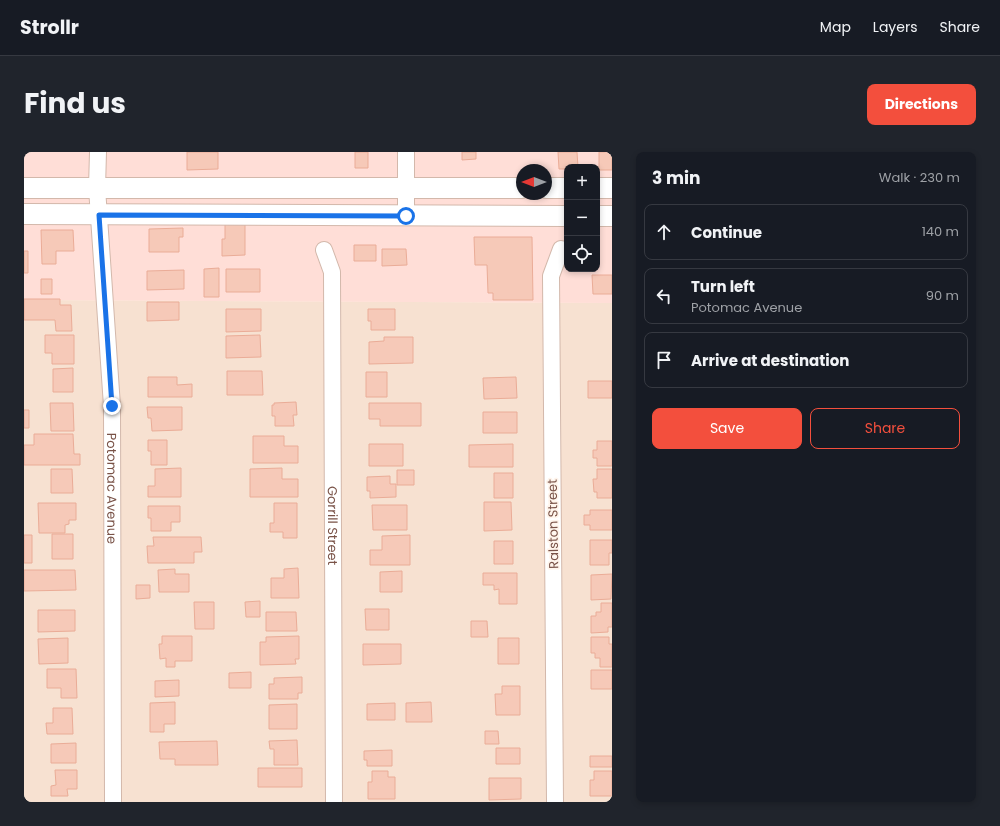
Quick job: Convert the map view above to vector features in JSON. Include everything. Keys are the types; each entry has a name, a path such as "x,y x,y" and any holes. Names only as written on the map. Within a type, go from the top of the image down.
{"street":[{"name":"Potomac Avenue","path":"98,152 97,188 112,406 114,802"},
{"path":"406,152 406,216"},
{"path":"24,188 516,188"},
{"path":"552,188 564,188"},
{"path":"600,188 612,188"},
{"path":"24,214 564,216"},
{"path":"600,216 612,216"},
{"name":"Ralston Street","path":"555,802 551,276 561,249"},
{"name":"Gorrill Street","path":"324,250 332,272 334,802"}],"shaded area":[{"path":"24,152 612,152 612,303 24,300"},
{"path":"24,300 612,303 612,802 24,802"}],"building":[{"path":"187,152 218,152 218,169 187,170"},
{"path":"355,152 368,152 368,168 355,168"},
{"path":"462,152 476,152 476,159 462,160"},
{"path":"558,152 577,152 578,164 564,164 564,169 559,169"},
{"path":"599,152 612,152 612,170 600,170"},
{"path":"225,220 245,220 245,255 222,256 222,239 225,239"},
{"path":"183,228 183,237 179,237 179,252 149,252 149,229"},
{"path":"41,230 73,230 74,251 56,251 56,264 42,264"},
{"path":"474,237 532,237 533,300 493,300 493,293 488,293 487,265 475,265"},
{"path":"354,245 376,245 376,261 354,261"},
{"path":"382,249 406,249 407,265 382,266"},
{"path":"24,251 28,251 28,273 24,273"},
{"path":"219,268 219,297 204,297 204,269"},
{"path":"226,269 260,269 260,292 226,292"},
{"path":"184,270 184,289 147,290 147,271"},
{"path":"592,275 612,275 612,294 593,294"},
{"path":"41,279 52,279 52,294 41,294"},
{"path":"24,299 60,299 60,305 71,305 72,331 56,331 55,320 24,320"},
{"path":"147,302 179,302 179,320 147,321"},
{"path":"226,309 261,309 261,331 226,332"},
{"path":"368,309 395,309 395,330 371,330 371,321 368,321"},
{"path":"45,335 74,335 74,364 52,364 52,353 45,353"},
{"path":"260,335 261,357 226,358 226,336"},
{"path":"384,337 413,337 413,363 369,364 369,342 384,341"},
{"path":"73,368 73,392 53,392 53,369"},
{"path":"227,371 262,371 263,395 227,395"},
{"path":"366,372 387,372 387,397 366,397"},
{"path":"148,377 177,377 177,385 192,384 192,397 148,397"},
{"path":"516,377 517,398 484,399 483,378"},
{"path":"588,381 612,381 612,398 588,398"},
{"path":"296,402 297,415 293,415 294,426 275,426 275,416 272,416 272,405 274,405 274,403"},
{"path":"50,403 73,403 74,431 51,431"},
{"path":"369,403 421,403 421,426 380,426 380,419 369,419"},
{"path":"147,407 182,407 182,430 152,431 151,418 148,418"},
{"path":"24,410 29,410 29,428 24,428"},
{"path":"483,412 517,412 517,433 483,433"},
{"path":"34,434 73,434 74,454 80,454 80,465 24,465 24,445 34,445"},
{"path":"253,436 284,436 284,446 298,446 298,463 253,463"},
{"path":"148,440 167,440 167,465 151,465 151,451 148,451"},
{"path":"597,441 612,441 612,466 597,466 597,458 593,458 593,450 597,450"},
{"path":"369,444 403,444 403,466 369,466"},
{"path":"513,444 513,467 469,467 469,445"},
{"path":"181,468 181,497 148,497 148,486 155,486 155,469"},
{"path":"282,468 282,479 298,479 298,497 250,497 250,469"},
{"path":"51,469 72,469 73,493 51,493"},
{"path":"597,469 612,469 612,498 597,498 597,492 594,492 593,479 597,479"},
{"path":"397,470 414,470 414,485 397,485"},
{"path":"494,473 513,473 513,498 494,498"},
{"path":"390,476 390,484 396,484 396,497 370,498 370,491 367,491 367,477"},
{"path":"484,502 511,502 512,530 484,531"},
{"path":"38,503 76,503 76,520 69,520 69,524 65,525 65,533 39,533"},
{"path":"274,503 297,503 297,538 283,538 283,532 270,532 270,523 274,523"},
{"path":"372,505 407,505 407,530 373,530"},
{"path":"148,506 180,506 180,522 171,522 171,531 151,531 151,518 148,518"},
{"path":"590,510 612,510 612,530 590,530 590,525 584,525 584,515 590,515"},
{"path":"52,534 73,534 73,559 52,559"},
{"path":"24,535 32,535 32,563 24,563"},
{"path":"410,535 410,565 370,565 370,550 382,550 382,536"},
{"path":"153,537 201,537 202,552 194,552 194,563 148,563 147,546 154,546"},
{"path":"590,540 612,540 612,553 609,553 609,565 590,565"},
{"path":"494,541 513,541 513,564 494,564"},
{"path":"298,568 299,598 271,598 271,578 284,578 284,569"},
{"path":"175,569 175,574 189,574 189,592 159,592 158,570"},
{"path":"24,570 75,570 76,590 24,591"},
{"path":"402,571 402,592 380,592 380,572"},
{"path":"483,573 517,573 517,604 499,604 499,589 494,590 494,585 483,585"},
{"path":"612,574 611,599 591,600 591,575"},
{"path":"136,585 150,585 150,598 136,599"},
{"path":"260,601 260,617 246,617 245,602"},
{"path":"194,602 214,602 214,629 195,629"},
{"path":"601,603 612,603 612,627 608,627 608,632 591,633 591,616 596,616 596,612 601,612"},
{"path":"365,609 389,609 389,630 366,630"},
{"path":"38,610 75,610 75,631 38,632"},
{"path":"266,612 296,612 297,631 266,631"},
{"path":"471,621 487,621 488,637 471,637"},
{"path":"162,636 192,636 192,661 175,661 175,667 166,667 166,658 160,659 159,644 162,644"},
{"path":"299,636 299,659 295,659 296,664 260,665 260,642 266,642 266,637"},
{"path":"591,637 609,637 609,644 612,644 612,667 600,667 600,658 595,658 595,653 591,653"},
{"path":"68,638 68,663 39,664 38,639"},
{"path":"498,638 519,638 519,664 498,664"},
{"path":"363,644 401,644 401,664 363,665"},
{"path":"47,669 76,669 77,698 61,698 61,688 47,688"},
{"path":"591,670 612,670 612,689 591,689"},
{"path":"251,672 251,688 229,688 229,673"},
{"path":"302,677 302,693 298,693 298,699 269,699 269,684 274,684 274,678"},
{"path":"179,680 179,696 155,697 155,681"},
{"path":"502,686 520,686 520,715 496,715 495,694 502,694"},
{"path":"175,702 175,724 164,724 164,732 150,732 150,703"},
{"path":"431,702 432,722 406,722 406,703"},
{"path":"395,703 395,720 367,720 367,704"},
{"path":"297,704 297,729 269,729 269,705"},
{"path":"53,708 72,708 73,734 47,734 46,723 53,723"},
{"path":"485,731 498,731 499,744 485,744"},
{"path":"297,740 298,765 274,765 274,749 270,749 269,741"},
{"path":"217,741 218,765 175,765 175,759 160,759 159,742"},
{"path":"76,743 76,763 51,763 51,744"},
{"path":"496,748 520,748 520,764 496,764"},
{"path":"392,750 392,766 367,766 367,760 364,760 364,751"},
{"path":"590,756 612,756 612,767 590,767"},
{"path":"258,768 302,768 302,787 258,787"},
{"path":"55,770 77,770 77,789 67,789 68,796 51,796 51,786 56,785"},
{"path":"372,771 388,771 388,777 395,777 395,799 368,799 368,782 372,782"},
{"path":"594,771 612,771 612,796 590,796 590,780 594,780"},
{"path":"489,778 521,778 521,799 489,800"}],"route":[{"path":"112,406 99,215 406,216"}]}
